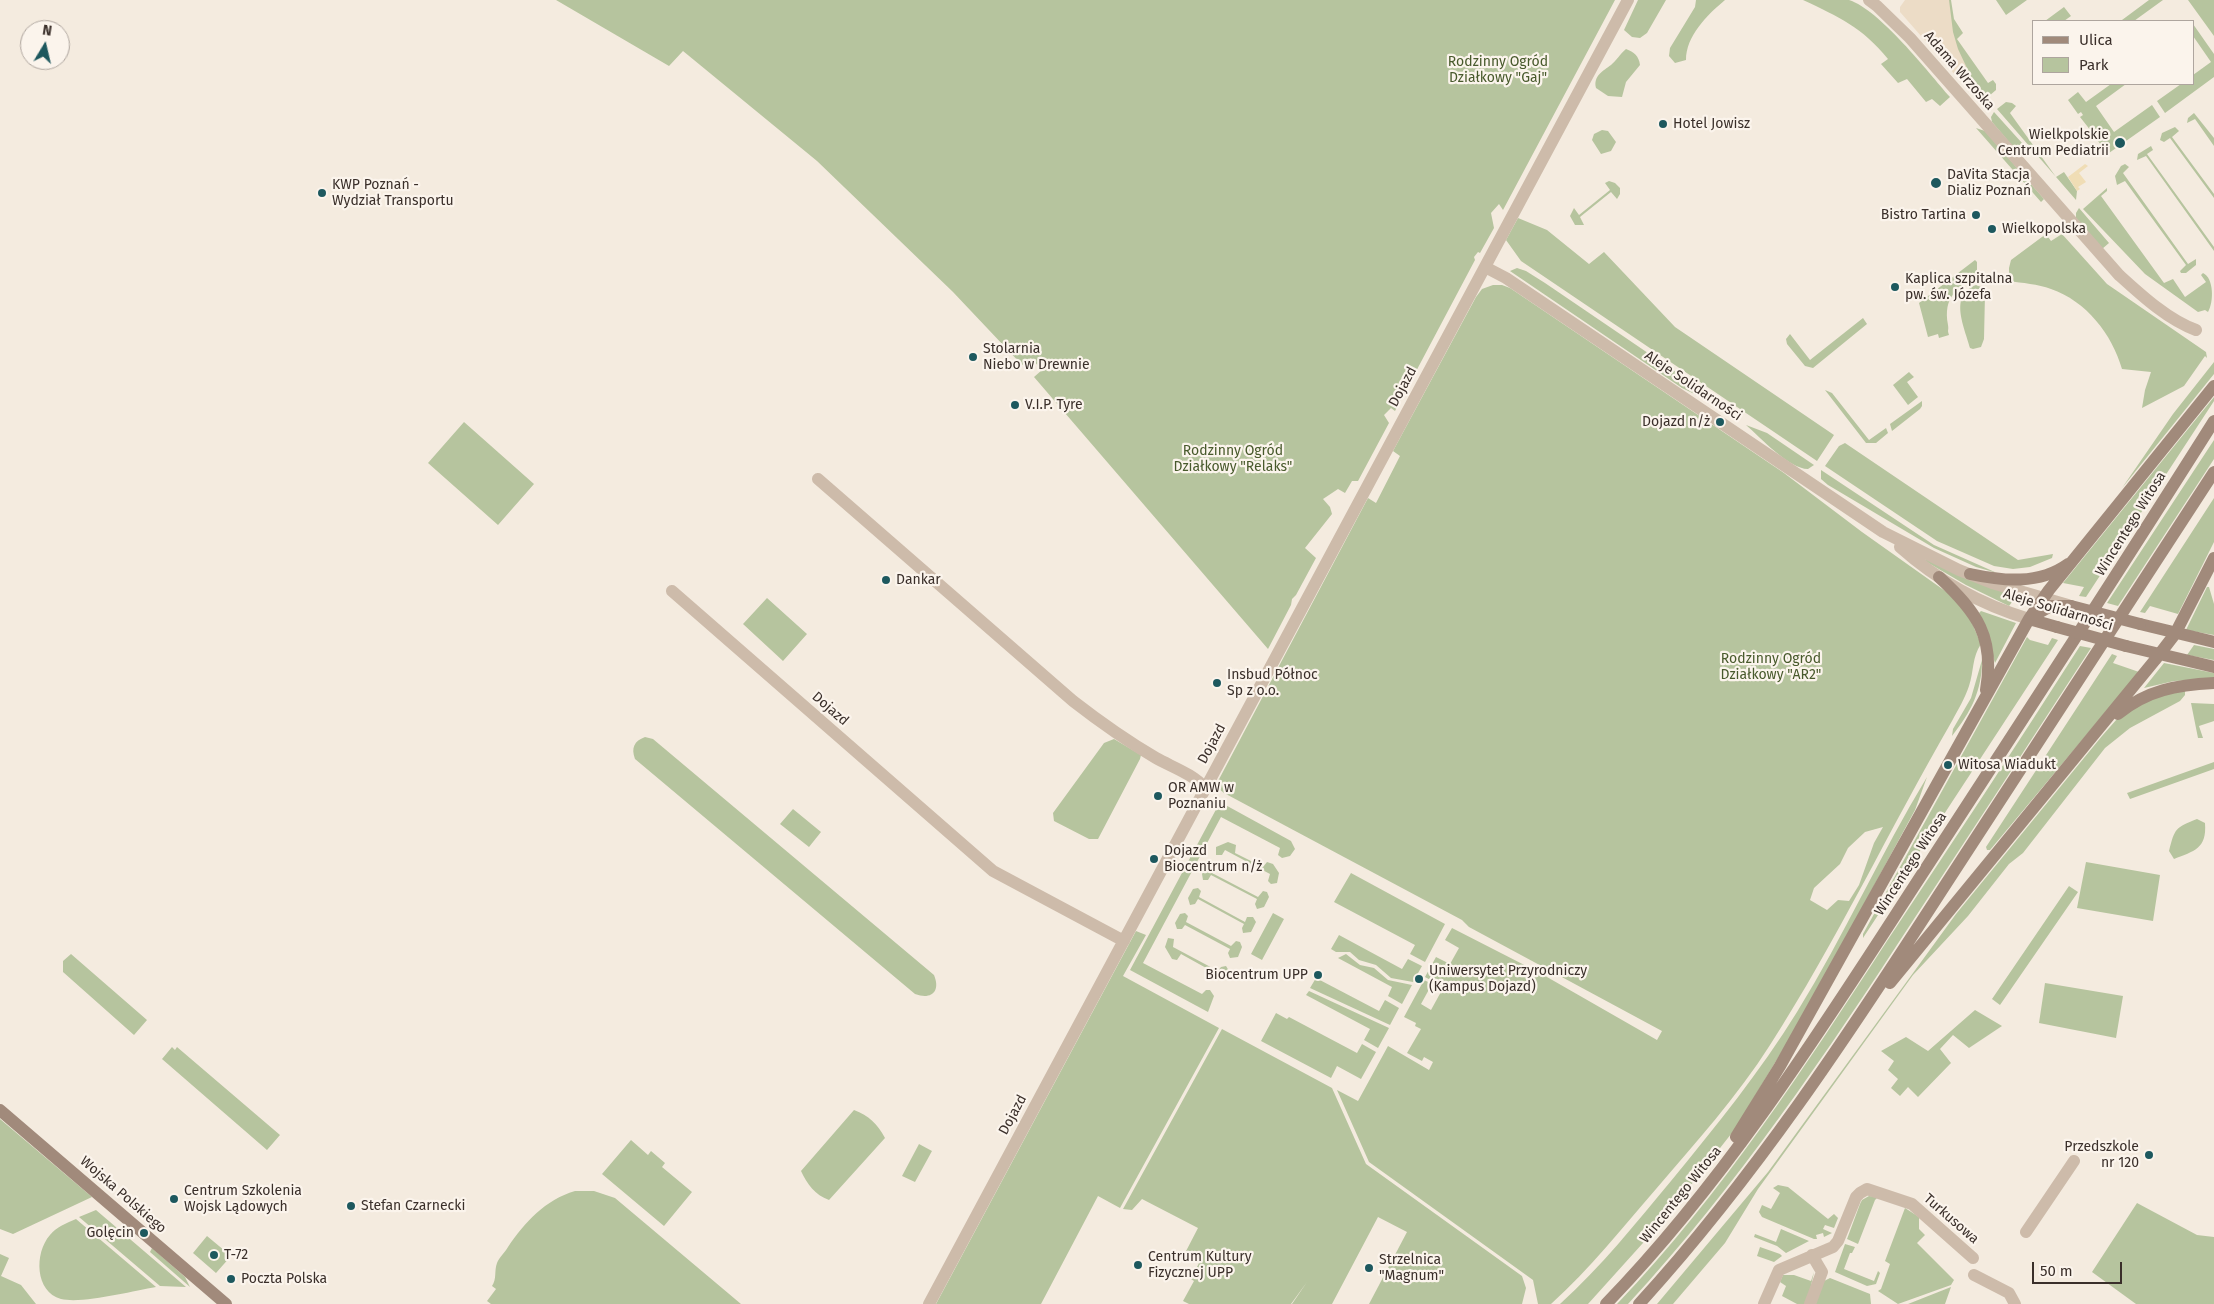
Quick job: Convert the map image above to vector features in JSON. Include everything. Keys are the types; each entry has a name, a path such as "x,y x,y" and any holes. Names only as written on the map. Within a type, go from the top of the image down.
{"main road":[{"path":"1698,1199 1780,1066 2029,620 2044,597 2214,386"},
{"name":"Wincentego Witosa","path":"1606,1304 1649,1258 1698,1199 1777,1094 2100,601 2214,421"},
{"path":"1639,1304 1738,1188 1852,1029 2214,472"},
{"path":"1970,574 1997,579 2027,579 2058,570 2079,554"},
{"path":"1852,1029 2084,748 2175,634 2214,558"},
{"path":"1939,577 1962,598 1982,628 1986,644 1988,672 1985,697"},
{"path":"2029,620 2051,606 2072,606"},
{"name":"Aleje Solidarności","path":"2072,606 2175,634 2214,642"},
{"name":"Aleje Solidarności","path":"2029,620 2214,667"},
{"path":"2084,748 2119,713 2144,696 2164,688 2214,684"},
{"name":"Wojska Polskiego","path":"0,1110 226,1304"}],"street":[{"name":"Dojazd","path":"929,1304 1628,0"},
{"name":"Adama Wrzoska","path":"1869,0 1904,32 2119,275 2147,299 2186,326 2196,330"},
{"name":"Aleje Solidarności","path":"1485,267 1506,278 1883,532 1931,557 1970,574 2072,606"},
{"name":"Dojazd","path":"818,479 1073,701 1109,729 1199,782 1205,788"},
{"name":"Aleje Solidarności","path":"1883,532 1939,577 1974,597 2029,620"},
{"name":"Dojazd","path":"672,591 993,871 1124,941"},
{"path":"2026,1232 2074,1161"},
{"name":"Turkusowa","path":"1764,1304 1779,1270 1833,1247 1838,1241 1856,1197 1867,1189 1912,1204 1973,1258"},
{"path":"1810,1304 1822,1272 1812,1255"},
{"path":"1974,1275 2009,1294 2015,1304"}],"green space":[{"path":"556,0 1615,0 1503,210 1499,204 1491,213 1494,228 1480,253 1478,252 1474,257 1475,260 1395,411 1391,408 1384,415 1389,423 1358,481 1352,481 1345,493 1338,489 1323,499 1330,507 1332,514 1305,548 1316,558 1292,599 1291,605 1268,649 1034,377 1042,370 1031,358 1022,365 953,292 817,161 683,51 669,66"},
{"path":"1638,0 1666,0 1647,33 1640,38 1632,37 1624,30"},
{"path":"1696,0 1725,0 1711,12 1694,34 1687,51 1686,60 1675,63 1669,56 1670,48 1695,7"},
{"path":"1803,0 1849,0 1861,6 1889,28 1950,97 1940,106 1932,99 1926,102 1907,79 1898,83 1881,64 1888,59 1869,39 1839,18"},
{"path":"1945,0 1951,0 1954,19 1963,33 1957,39 1988,83 1993,80 1996,84 1996,90 1982,102 1978,101 1962,75"},
{"path":"1996,0 2027,0 2006,15"},
{"path":"2149,0 2163,0 2135,20 2122,20"},
{"path":"2188,0 2214,0 2214,36"},
{"path":"2064,7 2071,16 2065,20 2046,20"},
{"path":"2194,25 2214,54 2214,77 2165,113 2157,101 2180,85 2194,85 2194,74 2211,62 2194,37"},
{"path":"1626,49 1636,55 1640,65 1626,82 1622,97 1608,96 1596,88 1597,77"},
{"path":"2110,85 2125,85 2096,106 2114,132 2152,105 2160,117 2109,153 2093,134 2096,132 2094,129 2091,131 2080,117 2083,115 2081,112 2078,114 2068,100 2078,92 2086,102"},
{"path":"2006,102 2016,106 2010,113 2056,177 1997,109"},
{"path":"1994,112 2022,143 2015,149 1992,122 1991,117"},
{"path":"2194,113 2214,138 2214,146 2195,119 2187,123 2188,118"},
{"path":"2175,127 2179,131 2172,137 2214,194 2214,198 2170,138 2164,142 2160,140 2162,133"},
{"path":"1976,128 1985,131 2044,199 2041,202"},
{"path":"1602,130 1608,131 1616,142 1611,151 1601,154 1592,140 1594,134"},
{"path":"2151,146 2153,150 2147,154 2214,247 2214,251 2146,156 2137,160 2138,154"},
{"path":"2125,164 2129,167 2123,173 2188,264 2196,259 2196,265 2186,273 2181,273 2180,271 2186,265 2125,181 2117,185 2115,176 2121,166"},
{"path":"2064,172 2077,191 2076,200 2056,177"},
{"path":"1609,181 1615,183 1620,188 1620,194 1617,199 1611,192 1580,217 1584,225 1575,225 1570,216 1574,208 1579,215 1610,190 1605,183"},
{"path":"2107,188 2107,191 2101,196 2164,283 2173,279 2185,297 2206,282 2201,275 2203,273 2207,276 2212,291 2208,312 2205,310 2198,312 2145,274 2083,209"},
{"path":"2079,208 2109,243 2102,249 2076,218"},
{"path":"1518,218 1547,230 1589,264 1604,252 1675,327 1834,435 1817,461 1521,261 1506,240"},
{"path":"2046,234 2051,241 2062,234 2107,284 2206,352 2207,358 2205,356 2184,386 2142,408 2151,372 2122,369 2112,343 2096,320 2064,294 2046,287 2009,281 2011,260"},
{"path":"1975,260 1977,262 1977,273 1953,294 1950,300 1947,315 1949,335 1939,338 1938,334 1928,337 1919,303"},
{"path":"1517,268 1526,271 1545,283 1695,385 1711,402 1682,388 1510,271"},
{"name":"Rodzinny Ogród Działkowy \"AR2\"","path":"1493,285 1502,285 1510,288 1784,473 1862,532 1948,593 1968,614 1981,644 1975,659 1966,695 1841,925 1795,1006 1770,1045 1744,1083 1701,1136 1592,1263 1551,1304 1538,1304 1533,1280 1369,1162 1337,1090 1358,1101 1388,1046 1429,1070 1433,1062 1424,1057 1422,1061 1407,1053 1421,1029 1415,1026 1416,1023 1404,1017 1424,980 1432,984 1421,1004 1431,1010 1442,990 1437,986 1438,984 1425,977 1436,957 1450,964 1459,948 1445,940 1452,928 1540,973 1657,1040 1662,1031 1469,927 1462,920 1224,793 1219,789 1217,783 1368,498 1376,503 1400,456 1393,451 1482,289","holes":["1883,827 1874,843 1859,885 1849,901 1838,900 1827,910 1810,900 1814,888 1840,864 1848,848 1865,832"]},
{"path":"1976,285 1981,287 1985,294 1984,339 1981,347 1973,349 1970,348 1962,322 1960,304 1967,290"},
{"path":"1863,318 1867,324 1813,368 1805,366 1787,344 1786,339 1790,334 1810,360"},
{"path":"2214,362 2214,374 2122,488 2173,414"},
{"path":"1909,372 1914,377 1907,382 1918,397 1908,405 1893,385"},
{"path":"1825,390 1832,393 1869,440 1886,428 1888,433 1876,443 1866,443"},
{"path":"2214,397 2214,401 2086,597 2079,596 2084,587 2063,583"},
{"path":"1922,401 1920,409 1892,431 1890,424"},
{"path":"464,422 534,484 498,525 428,463"},
{"path":"1746,425 1767,433 1814,465 1808,469 1792,464 1775,452"},
{"path":"2214,440 2214,459 2118,606 2107,603"},
{"path":"1845,443 2018,560 2053,554 2052,558 2030,567 2013,569 1994,566 1937,541 1825,466 1839,446"},
{"path":"1821,470 1934,545 1997,573 1976,567 1934,548 1828,485 1821,479"},
{"path":"2214,498 2214,542 2178,614 2150,606 2145,613 2140,612"},
{"path":"1926,559 2018,594 2009,606 1966,585 1925,561"},
{"path":"2207,587 2209,587 2214,604 2214,635 2186,630"},
{"path":"767,598 807,634 783,661 743,624"},
{"path":"1981,611 2016,623 1995,663 1979,613"},
{"path":"2027,637 2030,640 2048,645 2052,638 2058,640 1863,938 1863,934"},
{"path":"2194,645 2214,649 2214,660 2187,655"},
{"path":"2080,646 2091,648 1814,1069 1743,1166 1668,1259 1628,1304 1617,1304 1692,1219 1761,1128 1825,1035"},
{"path":"2112,654 2117,656 2113,663 2139,672 1990,850 1987,850 1986,847"},
{"path":"1982,660 1978,691 1970,710 1952,736 1953,729 1971,698"},
{"path":"2164,663 2214,673 2214,679 2174,681 2144,688"},
{"path":"2185,689 2185,695 2180,701 2130,728 2105,748 2023,853 2009,864 1968,916 1913,975 1758,1189 1725,1243 1673,1304 1657,1304 1768,1172 1956,914 2102,736 2117,719 2138,703"},
{"path":"2191,703 2214,704 2214,721 2199,726 2203,738 2198,738"},
{"path":"645,737 653,739 934,975 936,986 933,993 926,996 915,994 635,759 634,745"},
{"path":"1114,739 1141,755 1140,759 1098,839 1089,839 1054,821 1053,813 1104,743"},
{"path":"2214,762 2214,769 2130,799 2127,793"},
{"path":"1927,777 1915,810 1805,1013 1735,1129 1661,1223 1588,1304 1560,1304 1604,1260 1645,1213 1721,1119 1768,1056 1814,983"},
{"path":"1220,802 1291,841 1295,849 1290,856 1282,858 1278,855 1280,848 1221,817 1143,963 1202,994 1206,990 1210,990 1214,996 1208,1012 1130,970"},
{"path":"793,809 821,832 809,847 780,824"},
{"path":"2197,819 2205,823 2204,838 2201,844 2193,851 2174,859 2169,851 2175,833 2180,827"},
{"path":"1228,842 1236,845 1235,853 1263,867 1267,862 1273,864 1279,873 1277,883 1271,884 1268,881 1270,874 1225,850 1222,855 1216,855 1216,847"},
{"path":"2086,862 2160,875 2153,921 2077,908"},
{"path":"1209,863 1215,867 1212,873 1258,897 1263,891 1267,892 1269,897 1264,907 1257,909 1255,904 1257,899 1211,875 1208,880 1203,880 1202,874"},
{"path":"1351,873 1445,924 1425,962 1410,954 1415,945 1334,902"},
{"path":"2069,886 2078,892 2000,1005 1992,999"},
{"path":"1198,888 1201,891 1199,897 1245,922 1247,917 1253,917 1256,922 1251,932 1243,933 1242,928 1244,924 1198,899 1195,904 1190,905 1188,898 1193,889"},
{"path":"1185,913 1188,916 1186,922 1231,946 1236,941 1240,942 1242,947 1238,957 1230,958 1228,953 1230,949 1185,925 1182,929 1177,929 1175,923 1180,914"},
{"path":"1273,913 1284,919 1262,960 1251,954"},
{"path":"1136,931 1146,935 1123,976 1219,1028 1120,1208 1098,1196 1041,1304 936,1304"},
{"path":"1339,935 1402,969 1408,959 1422,966 1413,982 1391,978 1376,965 1359,960 1350,952 1336,952 1331,949"},
{"path":"1168,938 1174,939 1173,947 1218,971 1221,967 1226,966 1229,971 1228,975 1214,980 1206,976 1208,969 1181,954 1177,960 1172,959 1165,947"},
{"path":"71,954 147,1020 134,1035 63,972 63,961"},
{"path":"1346,954 1360,965 1374,968 1388,980 1412,985 1402,1004 1388,996 1392,987 1338,958"},
{"path":"1316,978 1379,1011 1385,1000 1399,1008 1390,1025 1310,988"},
{"path":"2045,983 2123,996 2116,1038 2039,1023"},
{"path":"1309,991 1389,1028 1378,1048 1364,1040 1370,1029 1306,995"},
{"path":"1975,1010 2002,1026 1969,1048 1953,1035 1940,1049 1951,1063 1918,1097 1908,1087 1900,1096 1891,1088 1898,1079 1888,1070 1894,1061 1881,1051 1906,1037 1928,1051"},
{"path":"1276,1013 1287,1019 1289,1017 1357,1053 1362,1044 1376,1052 1361,1079 1337,1066 1331,1078 1261,1041"},
{"path":"1222,1029 1332,1088 1366,1164 1522,1276 1526,1288 1522,1304 1369,1304 1407,1232 1378,1217 1332,1304 1292,1304 1307,1282 1291,1304 1189,1304 1183,1301 1194,1281 1191,1279 1199,1263 1184,1255 1198,1228 1142,1199 1132,1210 1123,1209"},
{"path":"172,1047 175,1050 177,1047 280,1135 267,1150 162,1059"},
{"path":"854,1110 872,1121 885,1138 829,1200 812,1188 801,1171"},
{"path":"0,1119 92,1197 13,1234 0,1229"},
{"path":"631,1140 648,1155 651,1151 665,1163 662,1167 692,1192 664,1226 602,1174"},
{"path":"919,1144 932,1151 915,1182 902,1176"},
{"path":"1778,1185 1788,1187 1828,1219 1834,1214 1838,1218 1834,1228 1825,1225 1823,1229 1832,1233 1824,1237 1823,1233 1816,1235 1817,1239 1814,1239 1762,1217 1759,1212 1762,1205 1771,1209 1780,1193 1773,1188"},
{"path":"575,1191 594,1191 615,1198 741,1304 491,1304 487,1301 496,1289 492,1286 497,1263 521,1229 545,1206"},
{"path":"1869,1196 1878,1197 1875,1200 1858,1244 1847,1239 1862,1200"},
{"path":"2137,1203 2197,1235 2214,1237 2214,1304 2136,1304 2092,1272"},
{"path":"1905,1208 1919,1217 1919,1229 1925,1235 1917,1243 1954,1280 1951,1285 1898,1304 1878,1291 1881,1289 1890,1264 1885,1261"},
{"path":"96,1210 186,1287 160,1286 79,1217"},
{"path":"76,1219 156,1287 82,1300 61,1299 52,1295 46,1289 42,1280 40,1271 41,1252 52,1232"},
{"path":"1781,1229 1809,1241 1786,1253 1777,1246 1754,1237 1755,1234 1776,1242"},
{"path":"207,1236 231,1256 216,1273 193,1253"},
{"path":"1845,1244 1855,1247 1852,1253 1850,1253 1844,1269 1874,1281 1878,1271 1880,1273 1876,1284 1867,1286 1835,1272"},
{"path":"1760,1247 1782,1256 1774,1262 1757,1256"},
{"path":"152,1248 185,1277 190,1287 150,1252"},
{"path":"0,1254 9,1258 1,1276 21,1285 36,1304 0,1304"},
{"path":"1814,1272 1807,1304 1797,1304 1782,1296 1786,1286 1780,1282 1783,1275 1794,1275 1811,1281"},
{"path":"1830,1278 1870,1294 1871,1304 1814,1304 1824,1281"},
{"path":"1951,1287 1945,1304 1908,1304"}],"sand":[{"path":"2085,164 2088,166 2079,173 2086,182 2078,187 2080,189 2077,191 2068,177"}],"shaded area":[{"path":"1905,0 1949,0 1953,32 1958,49 1974,83 1987,98 1983,101 1978,101 1900,12 1900,7"}],"place":[{"name":"Hotel Jowisz","path":"1663,124"},
{"name":"Wielkpolskie Centrum Pediatrii","path":"2120,143"},
{"name":"DaVita Stacja Dializ Poznań","path":"1936,183"},
{"name":"KWP Poznań - Wydział Transportu","path":"322,193"},
{"name":"Bistro Tartina","path":"1976,215"},
{"name":"Wielkopolska","path":"1992,229"},
{"name":"Kaplica szpitalna pw. św. Józefa","path":"1895,287"},
{"name":"Stolarnia Niebo w Drewnie","path":"973,357"},
{"name":"V.I.P. Tyre","path":"1015,405"},
{"name":"Dojazd n/ż","path":"1720,422"},
{"name":"Dankar","path":"886,580"},
{"name":"Insbud Północ Sp z o.o.","path":"1217,683"},
{"name":"Witosa Wiadukt","path":"1948,765"},
{"name":"OR AMW w Poznaniu","path":"1158,796"},
{"name":"Dojazd Biocentrum n/ż","path":"1154,859"},
{"name":"Biocentrum UPP","path":"1318,975"},
{"name":"Uniwersytet Przyrodniczy (Kampus Dojazd)","path":"1419,979"},
{"name":"Przedszkole nr 120","path":"2149,1155"},
{"name":"Centrum Szkolenia Wojsk Lądowych","path":"174,1199"},
{"name":"Stefan Czarnecki","path":"351,1206"},
{"name":"Golęcin","path":"144,1233"},
{"name":"T-72","path":"214,1255"},
{"name":"Centrum Kultury Fizycznej UPP","path":"1138,1265"},
{"name":"Strzelnica \"Magnum\"","path":"1369,1268"},
{"name":"Poczta Polska","path":"231,1279"}],"park label":[{"name":"Rodzinny Ogród Działkowy \"Gaj\"","path":"1498,70"},
{"name":"Rodzinny Ogród Działkowy \"Relaks\"","path":"1233,460"}]}
